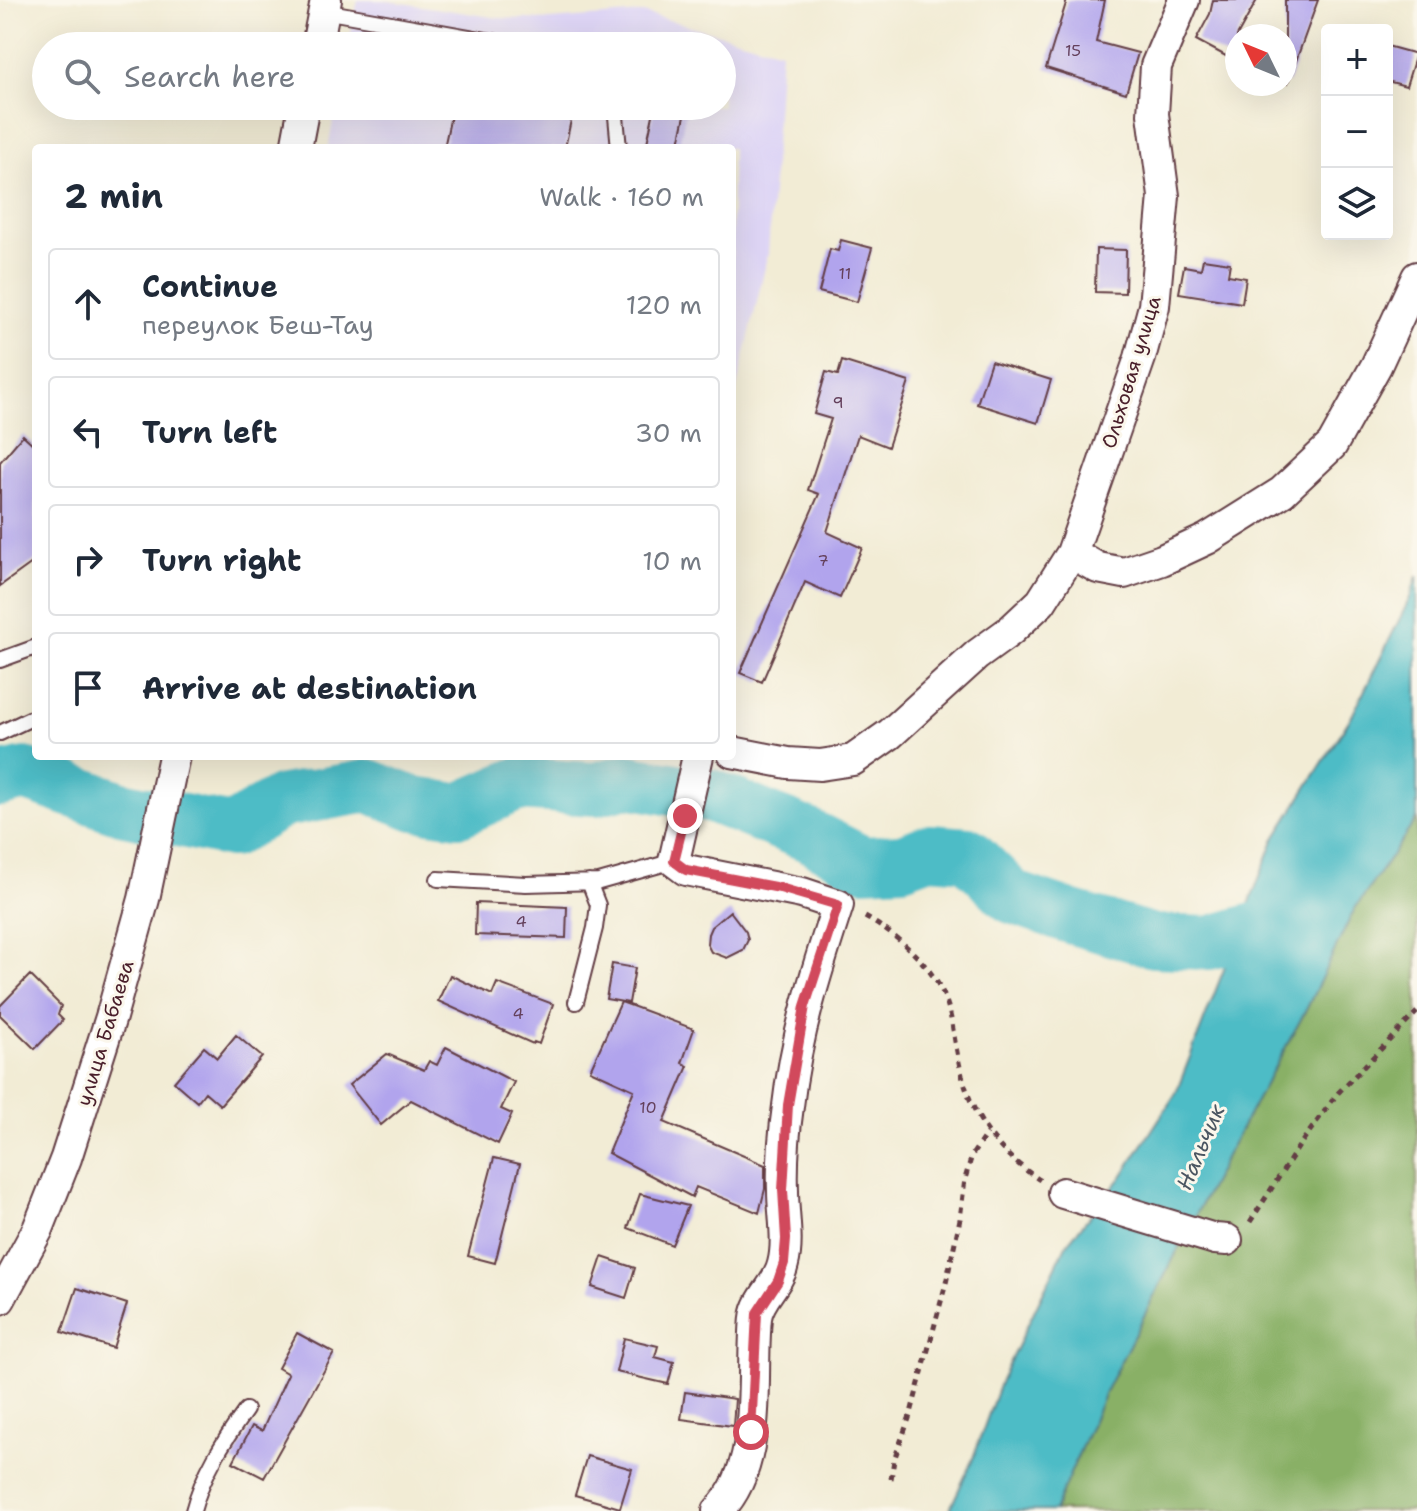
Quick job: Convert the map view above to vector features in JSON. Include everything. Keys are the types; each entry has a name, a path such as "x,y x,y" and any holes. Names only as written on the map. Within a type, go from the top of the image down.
{"street":[{"name":"Ольховая улица","path":"736,753 788,763 820,765 853,760 890,734 1041,602 1072,553 1140,358 1154,306 1164,196 1153,114 1154,82 1156,66 1184,0"},
{"path":"320,32 325,5"},
{"path":"297,144 301,120"},
{"path":"1072,553 1098,568 1124,573 1207,539 1282,492 1332,445 1376,366 1417,277"},
{"name":"улица Бабаева","path":"0,1299 38,1229 66,1158 111,1017 144,899 173,760"},
{"path":"697,761 677,851 686,870 802,893 838,905 805,1006 788,1105 783,1190 784,1263 778,1281 757,1313 747,1460 732,1493 718,1511"},
{"path":"1066,1194 1221,1239"}],"lane":[{"path":"325,5 453,32"},
{"path":"616,120 619,144"},
{"path":"0,660 32,648"},
{"path":"0,733 32,718"},
{"path":"438,879 526,884 599,882 677,851"},
{"path":"576,1002 598,905 589,882"},
{"path":"193,1511 199,1489 220,1447 246,1410"}],"path":[{"path":"838,905 870,919 932,974 952,1019 968,1096 987,1133 1019,1166 1066,1194"},
{"path":"1221,1239 1249,1223 1338,1093 1417,1012"},
{"path":"891,1479 946,1283 965,1179 972,1155 987,1133"}],"shaded area":[{"path":"358,0 383,0 498,18 551,20 643,13 712,32 351,32"},
{"path":"736,39 781,51 768,254 736,392 736,144 329,144 333,120 736,120"}],"green space":[{"path":"1417,818 1417,1511 1054,1511 1106,1390 1226,1156 1307,1008 1354,910"}],"water":[{"name":"Нальчик","path":"1417,576 1417,818 1354,910 1307,1008 1226,1156 1106,1390 1054,1511 949,1511 972,1461 1001,1380 1066,1245 1121,1178 1176,1093 1274,840 1353,714 1410,598"}],"building":[{"path":"1067,0 1105,0 1096,42 1138,53 1126,93 1046,68"},
{"path":"1213,0 1257,0 1244,24 1225,24 1225,56 1196,40 1210,14"},
{"path":"1285,0 1318,0 1297,58 1297,24 1285,24"},
{"path":"1393,48 1416,54 1406,86 1393,83"},
{"path":"450,120 571,120 566,144 445,144"},
{"path":"652,120 684,120 679,144 647,143"},
{"path":"841,240 872,248 857,302 819,292 830,249 838,251"},
{"path":"1096,249 1126,250 1125,293 1095,292"},
{"path":"1203,259 1230,263 1228,275 1246,278 1242,303 1179,293 1184,266 1201,269"},
{"path":"842,361 909,382 888,447 858,435 827,532 862,548 840,598 805,582 762,682 740,673 819,494 808,490 831,419 814,414 826,372 838,375"},
{"path":"991,361 1051,380 1038,423 977,404"},
{"path":"23,435 32,443 32,563 0,586 0,462"},
{"path":"476,903 567,907 566,938 475,935"},
{"path":"730,911 746,932 748,940 743,950 727,958 711,952 707,944 711,927"},
{"path":"612,964 635,968 629,1003 606,999"},
{"path":"30,975 61,1006 58,1015 63,1020 35,1049 0,1015 0,1006"},
{"path":"450,975 492,995 497,983 553,1004 539,1044 438,1001"},
{"path":"621,1002 694,1029 682,1063 688,1066 664,1122 765,1165 765,1189 759,1213 696,1187 692,1197 608,1153 634,1090 590,1070"},
{"path":"236,1035 262,1057 220,1105 205,1092 197,1102 174,1082 204,1047 217,1058"},
{"path":"446,1047 514,1082 501,1109 512,1114 498,1144 411,1100 381,1125 349,1085 387,1054 424,1070 429,1061 437,1065"},
{"path":"494,1158 520,1164 495,1263 468,1256"},
{"path":"640,1194 688,1206 672,1245 628,1228"},
{"path":"602,1257 635,1268 626,1298 592,1287"},
{"path":"77,1288 127,1304 113,1348 62,1332"},
{"path":"297,1333 334,1353 264,1478 233,1462 252,1426 262,1431 288,1374 278,1368"},
{"path":"624,1338 658,1346 655,1357 674,1362 668,1384 616,1372"},
{"path":"685,1392 735,1399 733,1426 681,1419"},
{"path":"587,1456 632,1469 620,1508 575,1495"}],"waterway":[{"path":"0,780 25,774 121,808 231,831 282,801 369,786 415,804 459,810 518,784 595,789 626,781 712,796 808,835 863,863 902,861 929,851 968,854 1012,897 1154,941 1209,943 1309,914"}],"route":[{"path":"685,816 674,861 679,866 686,870 802,893 838,905 805,1006 788,1105 783,1190 784,1263 778,1281 757,1313 751,1432"}]}
